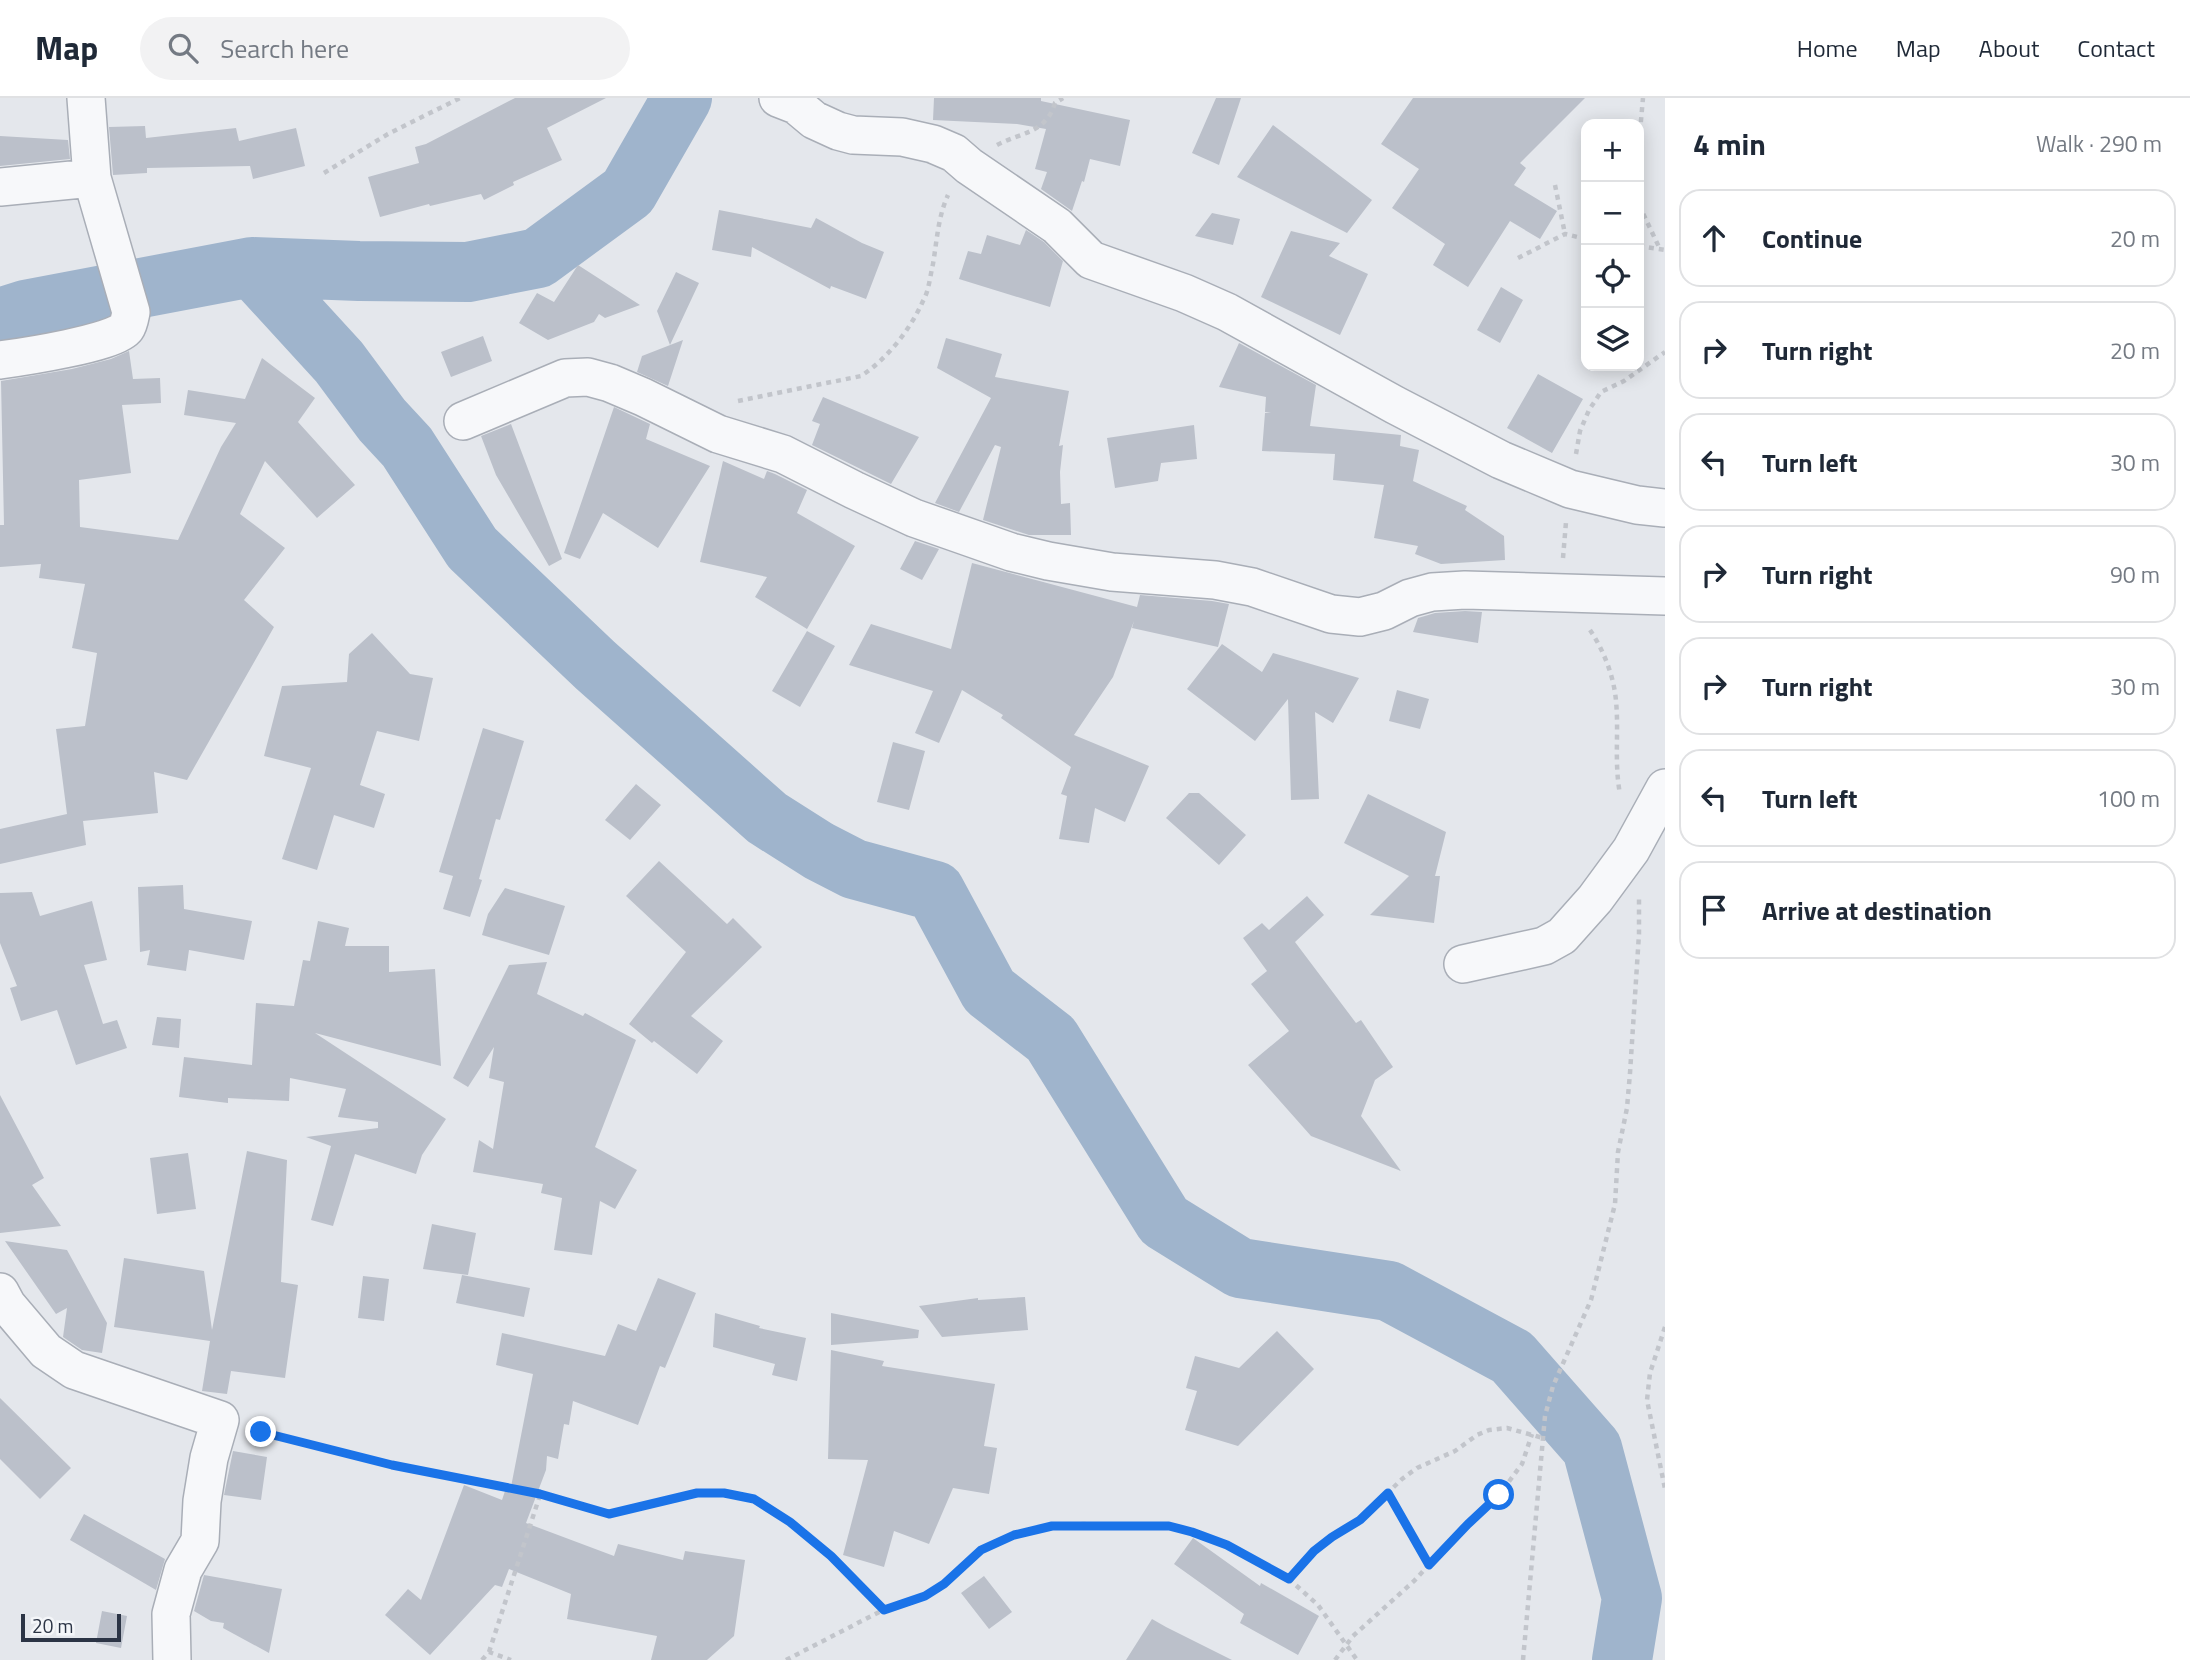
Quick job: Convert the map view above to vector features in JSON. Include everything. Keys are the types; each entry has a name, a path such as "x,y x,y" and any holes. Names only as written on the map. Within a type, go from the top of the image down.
{"street":[{"path":"0,360 53,353 120,333 128,327 131,312 92,178 86,98"},
{"path":"778,98 796,105 814,120 838,131 853,135 902,137 954,152 969,166 1057,226 1091,260 1184,293 1227,312 1501,460 1570,489 1637,505 1665,508"},
{"path":"0,187 92,178"},
{"path":"463,421 565,378 588,377 643,397 718,434 783,454 914,517 1011,552 1112,572 1215,580 1252,587 1331,614 1360,617 1384,611 1410,598 1432,592 1465,590 1665,596"},
{"path":"1463,964 1544,946 1562,936 1595,899 1631,850 1665,788"},
{"path":"0,1292 7,1305 46,1350 74,1370 220,1420 209,1458 200,1541 183,1570 170,1615 172,1660"}],"path":[{"path":"324,173 388,134 460,98"},
{"path":"736,402 861,376 876,366 907,328 925,299 938,226 944,203 955,182 979,154 1008,139 1041,127 1051,117 1055,103 1063,98"},
{"path":"1641,119 1643,98"},
{"path":"1555,185 1565,234"},
{"path":"1644,214 1662,248"},
{"path":"1518,258 1565,234 1581,238"},
{"path":"1644,246 1662,248"},
{"path":"1621,798 1616,758 1616,700 1608,665 1598,642 1566,594 1563,553 1580,431 1589,410 1601,392 1624,382 1665,352"},
{"path":"1523,1660 1548,1398 1591,1300 1615,1204 1618,1152 1627,1108 1639,934 1639,903 1631,850"},
{"path":"1665,1327 1650,1373 1647,1400 1665,1489"},
{"path":"220,1420 392,1465 540,1494 609,1514 697,1493 724,1493 754,1499 790,1522 831,1556 884,1610"},
{"path":"1289,1579 1314,1551 1360,1520 1417,1468 1455,1451 1489,1430 1507,1428 1544,1438"},
{"path":"1335,1660 1353,1636 1499,1495 1522,1464 1532,1434"},
{"path":"1388,1493 1429,1565"},
{"path":"482,1660 489,1652 540,1494"},
{"path":"786,1660 884,1610 925,1596 944,1584 981,1550 1014,1535 1052,1526 1169,1526 1227,1545 1289,1579 1318,1605 1357,1660"},
{"path":"489,1652 511,1660"}],"building":[{"path":"515,98 606,98 547,128 562,160 513,182 514,185 484,200 481,194 380,217 368,177 419,163 415,147 426,144"},
{"path":"934,98 1041,98 1041,101 1130,120 1120,166 1090,159 1072,211 1041,189 1047,172 1035,169 1046,129 1017,124 933,120"},
{"path":"1216,98 1241,98 1219,165 1192,153"},
{"path":"1413,98 1585,98 1520,163 1526,168 1514,185 1557,211 1540,239 1510,221 1468,287 1433,265 1445,244 1392,208 1419,169 1381,144"},
{"path":"1273,125 1372,200 1347,233 1237,177"},
{"path":"145,126 146,138 236,128 239,141 296,128 305,166 253,179 250,166 147,168 147,173 113,175 109,127"},
{"path":"0,136 68,140 70,159 0,166"},
{"path":"719,210 811,228 816,218 884,252 866,299 831,286 830,289 752,247 751,257 712,250"},
{"path":"1212,213 1240,219 1233,245 1195,236"},
{"path":"1026,230 1044,242 1063,261 1050,307 959,279 968,251 981,254 987,235 1020,245"},
{"path":"1291,231 1340,243 1329,256 1368,274 1340,335 1261,297"},
{"path":"578,265 640,305 605,318 599,314 594,322 548,340 519,323 537,293 554,302"},
{"path":"676,272 699,283 670,345 657,311"},
{"path":"1501,287 1523,300 1500,343 1477,330"},
{"path":"483,336 492,361 451,377 441,352"},
{"path":"946,338 1002,354 995,377 1069,391 1059,446 1063,445 1061,504 1070,503 1071,535 1029,535 983,520 1001,447 995,445 959,512 935,503 991,398 937,368"},
{"path":"683,340 668,386 637,372 642,356"},
{"path":"1239,343 1316,385 1310,426 1401,435 1400,446 1419,450 1413,481 1467,506 1465,510 1504,536 1505,560 1441,564 1415,554 1418,546 1374,538 1384,485 1333,480 1335,454 1262,451 1265,413 1271,412 1265,412 1266,397 1219,387"},
{"path":"129,351 133,379 160,378 161,403 122,405 131,473 79,480 80,527 178,540 221,447 236,423 184,415 188,390 245,399 262,358 315,398 298,422 355,485 317,518 265,461 240,514 285,548 244,600 274,627 187,780 154,772 158,813 83,821 86,845 0,864 0,829 67,814 56,729 85,726 97,653 72,648 85,584 39,578 41,564 0,567 0,525 4,525 1,381 72,369 111,359"},
{"path":"1538,374 1583,399 1552,453 1507,428"},
{"path":"823,397 919,437 891,484 812,445 820,424 812,421"},
{"path":"614,407 650,424 646,439 710,466 658,548 603,513 580,559 564,553"},
{"path":"511,424 562,559 549,566 496,475 481,436"},
{"path":"1194,425 1197,459 1161,463 1158,481 1115,488 1107,438"},
{"path":"723,461 764,479 767,471 807,490 797,513 855,546 807,629 755,597 767,577 700,562"},
{"path":"915,541 939,549 922,580 900,569"},
{"path":"972,563 1137,607 1140,595 1229,604 1218,647 1132,628 1134,621 1113,677 1074,735 1149,766 1125,822 1095,808 1089,843 1059,839 1067,796 1061,794 1071,767 1001,718 1003,715 962,690 939,743 915,733 933,691 849,665 871,624 951,649"},
{"path":"1482,612 1478,643 1413,632 1418,618 1435,613"},
{"path":"807,631 835,646 800,707 772,691"},
{"path":"372,633 410,674 433,678 419,741 377,731 360,785 385,794 374,828 334,815 317,870 282,859 311,768 264,756 282,686 347,682 349,654"},
{"path":"1222,644 1262,672 1273,653 1359,678 1333,723 1315,712 1319,799 1291,800 1288,699 1255,741 1187,689"},
{"path":"1397,690 1429,699 1420,729 1389,721"},
{"path":"483,728 524,741 500,820 496,819 479,879 482,880 470,917 443,909 453,876 439,872"},
{"path":"893,742 925,751 909,810 877,802"},
{"path":"636,784 661,805 630,840 605,820"},
{"path":"1189,793 1199,793 1246,835 1219,865 1166,818"},
{"path":"1368,794 1446,832 1435,876 1440,876 1434,923 1370,915 1409,876 1344,843"},
{"path":"659,861 727,924 733,918 762,947 691,1016 723,1041 697,1074 629,1024 686,952 626,896"},
{"path":"183,885 184,909 252,921 244,960 189,950 186,971 147,965 150,950 140,952 138,887"},
{"path":"505,888 565,906 549,955 482,935 488,914"},
{"path":"32,892 40,916 92,901 107,960 84,965 103,1024 117,1020 127,1048 76,1065 57,1010 21,1021 10,988 17,986 0,943 0,893"},
{"path":"1307,896 1324,915 1295,942 1356,1023 1361,1020 1393,1067 1375,1080 1361,1116 1401,1171 1311,1136 1248,1065 1289,1031 1251,984 1267,971 1243,938 1262,923 1269,930"},
{"path":"318,921 349,928 345,946 389,946 389,972 435,969 441,1066 315,1033 446,1119 422,1155 416,1174 355,1154 333,1226 311,1220 331,1146 306,1137 378,1128 378,1122 338,1117 346,1089 290,1078 289,1101 228,1098 228,1103 179,1097 184,1057 252,1065 256,1003 294,1006 303,960 310,961"},
{"path":"547,962 537,994 583,1016 585,1013 636,1040 595,1147 637,1170 615,1209 600,1201 592,1255 554,1250 562,1198 541,1193 543,1184 473,1172 479,1140 493,1149 504,1082 489,1078 494,1047 468,1087 453,1078 509,965"},
{"path":"157,1017 181,1019 179,1048 152,1045"},
{"path":"0,1095 44,1178 32,1185 61,1226 0,1233"},
{"path":"247,1151 287,1160 281,1282 298,1285 285,1378 231,1371 227,1394 202,1391 210,1341 114,1327 124,1258 204,1271 212,1330"},
{"path":"188,1153 196,1209 157,1214 150,1158"},
{"path":"432,1224 476,1233 468,1275 423,1269"},
{"path":"5,1241 67,1250 107,1323 102,1353 82,1350 63,1337 67,1308 56,1314"},
{"path":"462,1275 530,1288 524,1317 456,1303"},
{"path":"363,1276 389,1279 384,1321 358,1318"},
{"path":"658,1278 696,1293 665,1368 660,1366 638,1425 573,1401 569,1425 564,1424 558,1459 547,1456 546,1470 526,1523 614,1556 618,1544 683,1560 685,1551 745,1560 734,1636 707,1660 651,1660 657,1636 567,1619 571,1594 509,1569 502,1587 495,1585 430,1655 385,1615 408,1589 421,1600 464,1485 502,1500 505,1491 510,1492 533,1374 496,1365 502,1333 605,1356 618,1324 636,1331"},
{"path":"1025,1297 1028,1330 942,1337 919,1306 978,1298"},
{"path":"715,1313 760,1326 759,1328 806,1338 797,1381 772,1375 775,1364 713,1347"},
{"path":"831,1313 919,1330 918,1338 831,1345"},
{"path":"1277,1331 1314,1369 1238,1446 1185,1430 1197,1391 1186,1388 1195,1356 1239,1368"},
{"path":"831,1350 884,1361 882,1366 995,1384 984,1446 997,1448 989,1494 953,1488 929,1544 894,1531 884,1567 843,1555 868,1460 828,1459"},
{"path":"0,1398 71,1468 40,1499 0,1459"},
{"path":"233,1451 267,1457 261,1500 224,1495"},
{"path":"84,1514 165,1559 156,1590 70,1540"},
{"path":"1193,1538 1260,1586 1261,1583 1319,1616 1298,1655 1240,1623 1244,1614 1174,1564"},
{"path":"204,1575 282,1589 269,1653 223,1628 224,1623 211,1621 194,1611"},
{"path":"984,1576 1012,1612 989,1629 961,1593"},
{"path":"102,1611 127,1616 121,1648 96,1643"},
{"path":"1152,1619 1166,1627 1232,1660 1126,1660"}],"waterway":[{"path":"0,318 25,310 252,267 468,272 538,258 628,192 682,98"},
{"path":"252,267 339,362 382,420 407,447 472,548 595,665 767,818 819,851 854,869 935,891 989,991 1051,1039 1164,1221 1240,1268 1389,1291 1512,1357 1592,1448 1632,1598 1622,1660"}],"route":[{"path":"261,1432 392,1465 540,1494 609,1514 697,1493 724,1493 754,1499 790,1522 831,1556 884,1610 925,1596 944,1584 981,1550 1014,1535 1052,1526 1169,1526 1227,1545 1289,1579 1314,1551 1360,1520 1388,1493 1429,1565 1499,1495"}]}
